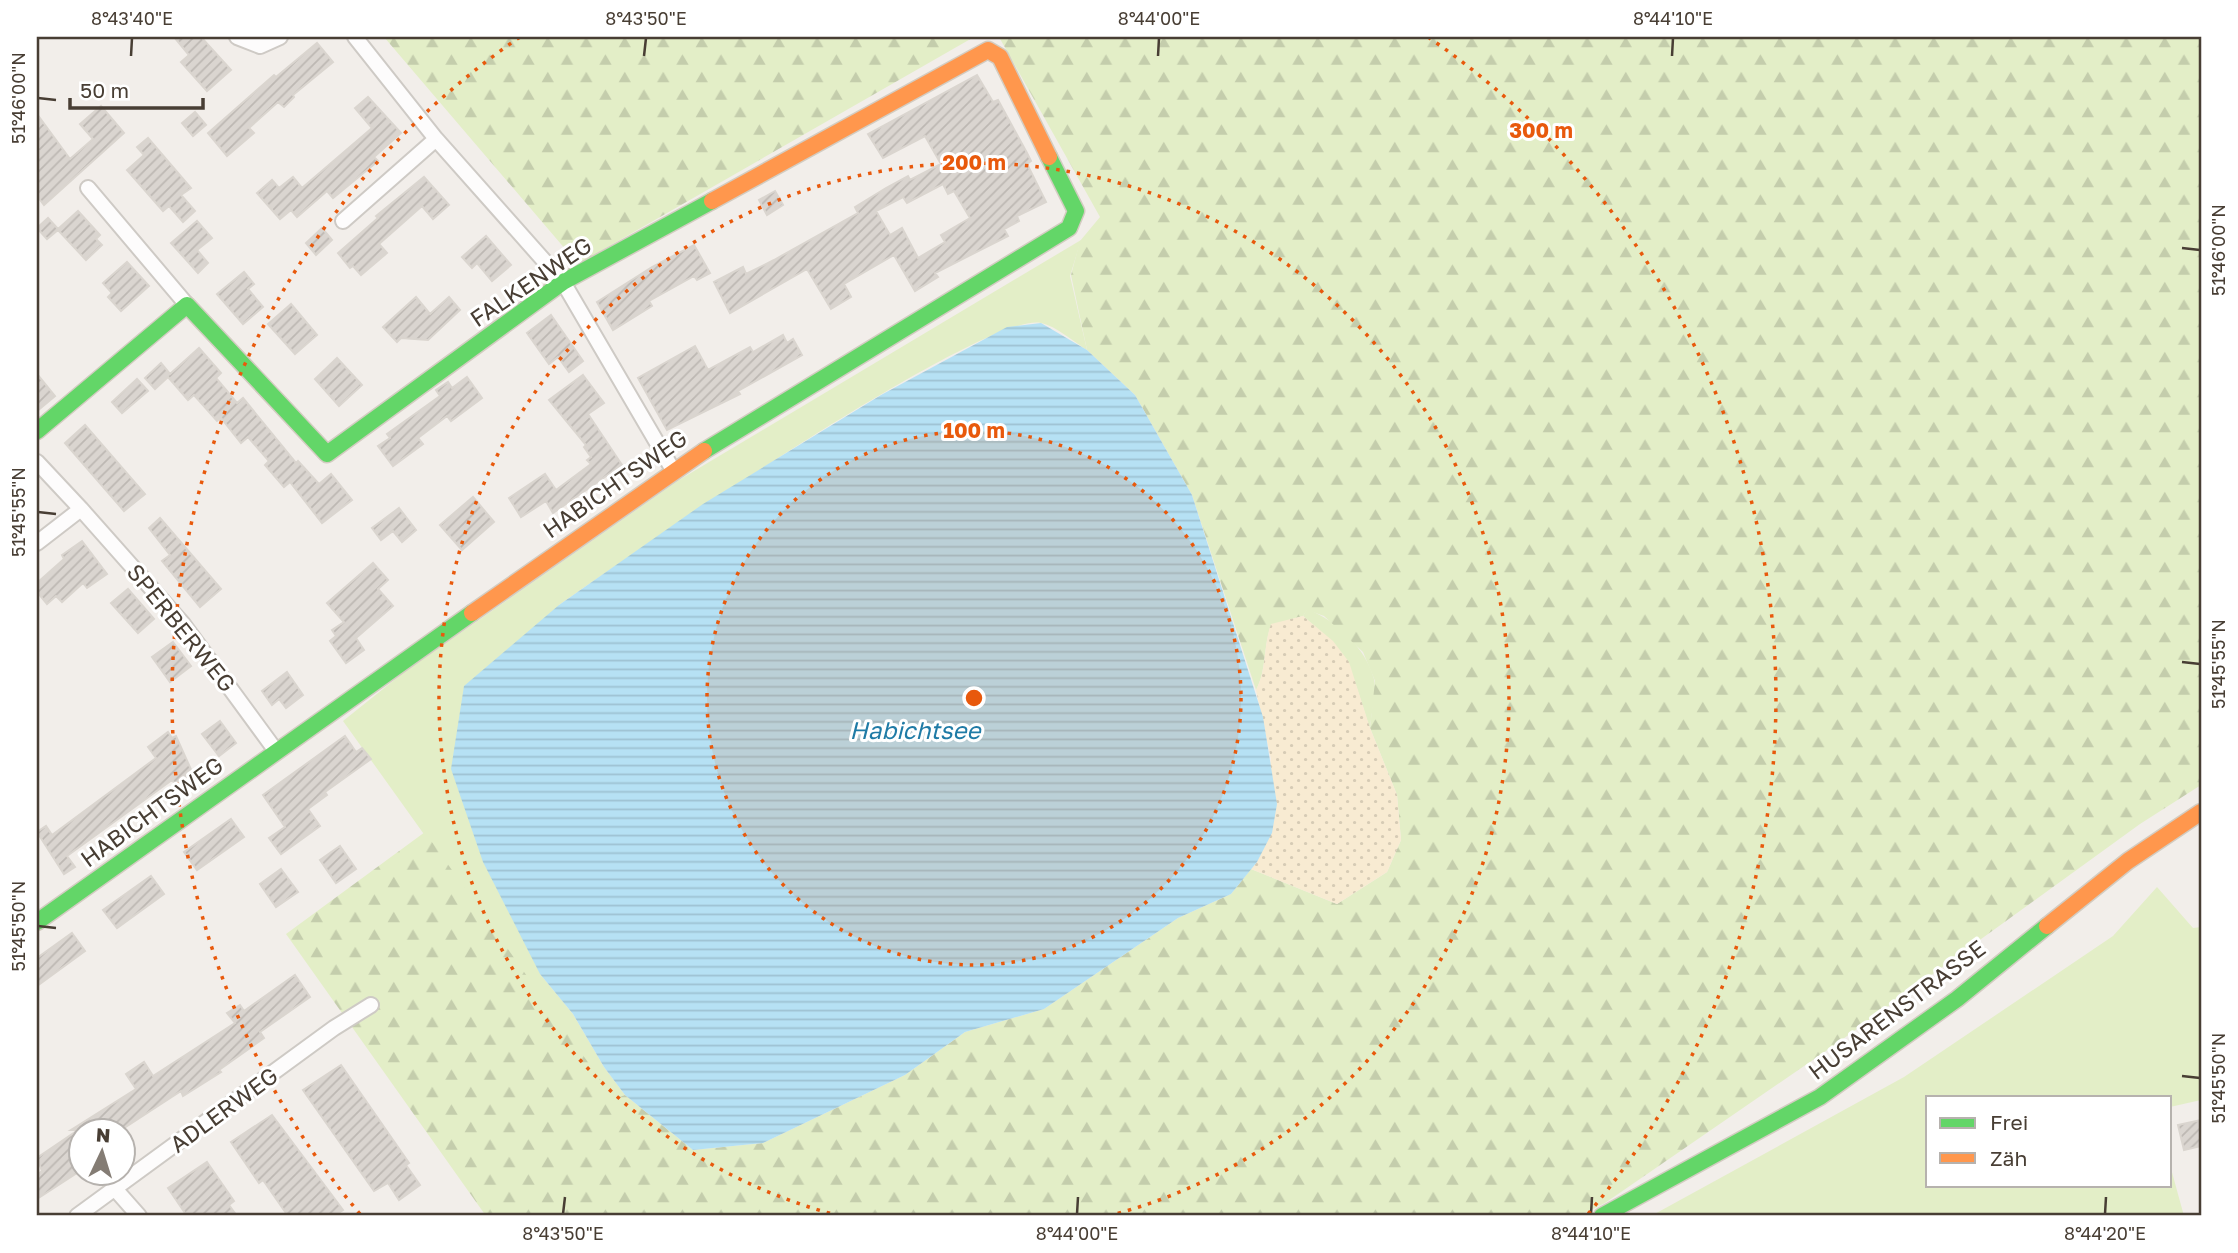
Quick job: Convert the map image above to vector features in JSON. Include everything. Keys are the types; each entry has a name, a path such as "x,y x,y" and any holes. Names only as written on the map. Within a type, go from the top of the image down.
{"street":[{"path":"237,37 260,46 280,37"},
{"path":"355,37 436,139 564,282 673,470"},
{"name":"FALKENWEG","path":"88,188 187,305 327,454 564,282 988,50"},
{"name":"HABICHTSWEG","path":"37,922 673,470 1069,228 1076,211 1000,57 988,50"},
{"path":"343,221 436,139"},
{"path":"37,430 187,305"},
{"name":"SPERBERWEG","path":"37,462 183,624 276,751"},
{"path":"37,543 80,509"},
{"name":"HUSARENSTRASSE","path":"1602,1216 1820,1097 1956,999 2128,861 2201,812"},
{"name":"ADLERWEG","path":"77,1216 334,1028 371,1005"},
{"path":"116,1190 139,1216"}],"green space":[{"path":"384,37 974,37 578,264"},
{"path":"999,37 2201,37 2201,785 2140,824 1836,1044 1605,1203 1579,1216 486,1216 286,934 425,832 614,1099 625,1095 693,1150 763,1143 905,1075 965,1032 1044,1009 1178,918 1231,894 1251,869 1337,904 1387,872 1401,840 1397,795 1370,728 1375,681 1363,652 1324,616 1307,610 1303,616 1271,625 1262,674 1256,690 1192,495 1135,395 1087,350 1071,275 1080,241 1100,217"},
{"path":"1081,240 1070,276 1087,350 1059,331 1041,323 1007,330 951,355 803,442 559,605 540,974 573,1014 604,1067 625,1095 614,1100 343,721 403,673 679,480"},
{"path":"1307,609 1329,620 1348,636 1370,668 1375,684 1370,728 1347,666 1331,643 1303,616"},
{"path":"2157,887 2193,928 2201,927 2201,1100 2172,1107 2172,1096 1926,1096 1926,1186 2172,1186 2172,1172 2184,1216 1651,1216 1904,1077 2113,936"}],"sand":[{"path":"1303,616 1333,641 1349,662 1370,728 1397,795 1401,840 1387,872 1337,904 1251,869 1257,862 1271,759 1256,690 1262,674 1271,624"}],"water":[{"name":"Habichtsee","path":"1041,323 1087,350 1135,395 1192,495 1263,717 1277,804 1272,833 1257,862 1231,894 1178,918 1044,1009 965,1032 905,1075 763,1143 693,1150 625,1095 604,1067 573,1014 540,974 483,862 451,769 464,686 559,605 703,504 881,395 1007,327"}],"building":[{"path":"174,37 201,37 231,70 207,91 181,62 189,55"},
{"path":"317,43 333,62 293,95 284,107 278,102 249,128 254,133 227,156 208,133 274,75 276,77"},
{"path":"977,75 993,102 998,100 1027,153 1031,161 1027,164 1046,202 1017,216 1019,221 1004,229 1008,236 935,273 938,277 915,291 894,255 844,284 851,297 831,309 807,269 730,313 714,282 743,267 746,274 774,260 858,213 855,207 886,188 908,176 910,180 941,164 925,136 883,158 868,134","holes":["943,184 948,194 954,191 970,218 941,235 945,242 918,258 902,228 890,235 876,211 903,197 907,203"]},
{"path":"368,97 401,133 374,157 378,161 333,198 327,191 297,217 291,210 280,219 257,193 272,180 279,188 293,177 302,188 372,128 355,108"},
{"path":"101,106 124,133 44,205 37,196 37,155 40,152 37,149 37,114 70,159 93,139 80,124"},
{"path":"195,112 206,125 193,136 182,123"},
{"path":"148,138 191,188 181,195 195,211 183,222 169,206 163,211 127,170 144,155 137,147"},
{"path":"424,177 449,205 433,219 422,206 379,244 387,253 361,275 353,266 350,268 338,253 378,218 376,216"},
{"path":"775,191 783,205 767,215 759,200"},
{"path":"78,211 100,235 96,239 102,245 86,260 58,230 47,239 37,228 48,218 58,229"},
{"path":"197,221 212,238 197,250 208,263 198,273 171,243"},
{"path":"322,228 332,240 316,255 306,243"},
{"path":"486,236 511,265 492,281 477,263 472,268 462,257"},
{"path":"694,245 710,273 697,280 694,276 649,301 652,306 613,330 597,302 652,267"},
{"path":"127,262 149,286 121,311 108,297 112,293 103,283"},
{"path":"244,272 254,284 248,289 263,307 243,324 217,294"},
{"path":"416,297 430,314 449,297 460,310 428,340 401,338 397,342 383,327"},
{"path":"291,304 317,335 295,354 268,324"},
{"path":"551,315 583,361 569,372 558,357 549,364 527,333"},
{"path":"783,335 787,343 793,339 802,355 738,391 740,394 667,430 638,378 695,346 708,370 750,347 753,352"},
{"path":"199,348 221,373 216,378 237,403 243,398 296,463 298,461 319,484 331,474 352,500 322,523 290,482 284,487 265,465 269,461 248,437 241,443 221,418 217,421 194,395 188,400 168,377 155,389 145,378 161,363 170,374"},
{"path":"337,358 362,385 339,406 315,379"},
{"path":"37,374 55,396 37,411"},
{"path":"583,375 604,403 588,414 622,465 553,513 546,501 521,517 509,498 545,474 556,490 591,464 587,460 591,457 584,447 586,445 549,400"},
{"path":"467,377 482,398 451,421 447,416 418,438 423,444 393,466 378,446 390,438 387,434 440,396 436,390 448,382 452,388"},
{"path":"137,379 148,391 122,413 112,402"},
{"path":"85,425 145,494 124,511 65,443"},
{"path":"473,497 494,522 462,550 440,525"},
{"path":"399,508 416,530 402,542 393,531 381,540 372,528"},
{"path":"160,518 221,589 200,607 162,561 170,555 149,528"},
{"path":"82,541 107,574 87,588 83,583 62,602 56,596 47,604 37,592 37,583 64,559 62,555"},
{"path":"373,563 388,580 378,589 393,606 356,638 364,650 346,663 330,641 336,636 332,630 344,622 327,603"},
{"path":"128,589 154,619 138,633 111,603"},
{"path":"173,642 191,666 170,682 152,657"},
{"path":"287,672 303,695 286,708 279,699 272,705 262,691"},
{"path":"220,721 236,743 219,756 202,734"},
{"path":"168,732 172,738 176,736 193,774 177,786 172,780 67,856 75,867 64,874 37,832 46,826 52,835 156,758 148,747"},
{"path":"345,736 356,752 362,748 371,759 325,792 327,795 308,809 320,826 281,854 269,838 285,827 263,795"},
{"path":"231,819 244,837 197,870 184,852"},
{"path":"340,846 356,869 336,883 320,860"},
{"path":"281,869 298,892 276,907 260,884"},
{"path":"151,876 164,894 117,928 103,910"},
{"path":"72,933 85,951 37,986 37,958"},
{"path":"295,975 310,997 260,1032 264,1038 219,1070 221,1072 183,1096 181,1091 136,1120 136,1116 93,1116 136,1089 126,1074 144,1062 153,1076 235,1023 227,1013 240,1005 244,1011"},
{"path":"341,1065 409,1163 406,1165 420,1185 399,1200 388,1183 374,1191 303,1090"},
{"path":"272,1115 343,1210 334,1216 288,1216 263,1180 259,1183 231,1142"},
{"path":"2201,1120 2201,1146 2184,1150 2178,1125"},
{"path":"66,1138 66,1180 37,1199 37,1175 42,1171 37,1158"},
{"path":"207,1162 234,1201 229,1205 237,1216 187,1216 168,1188"}],"traffic: fast":[{"path":"704,451 1069,228 1076,211 1049,157"},
{"path":"37,431 187,305 327,454 563,282 712,201"},
{"path":"37,922 472,613"},
{"path":"1602,1216 1820,1097 1957,999 2047,926"}],"traffic: slow":[{"path":"712,201 988,50 1000,57 1049,157"},
{"path":"472,613 704,451"},
{"path":"2047,926 2128,861 2201,812"}]}
